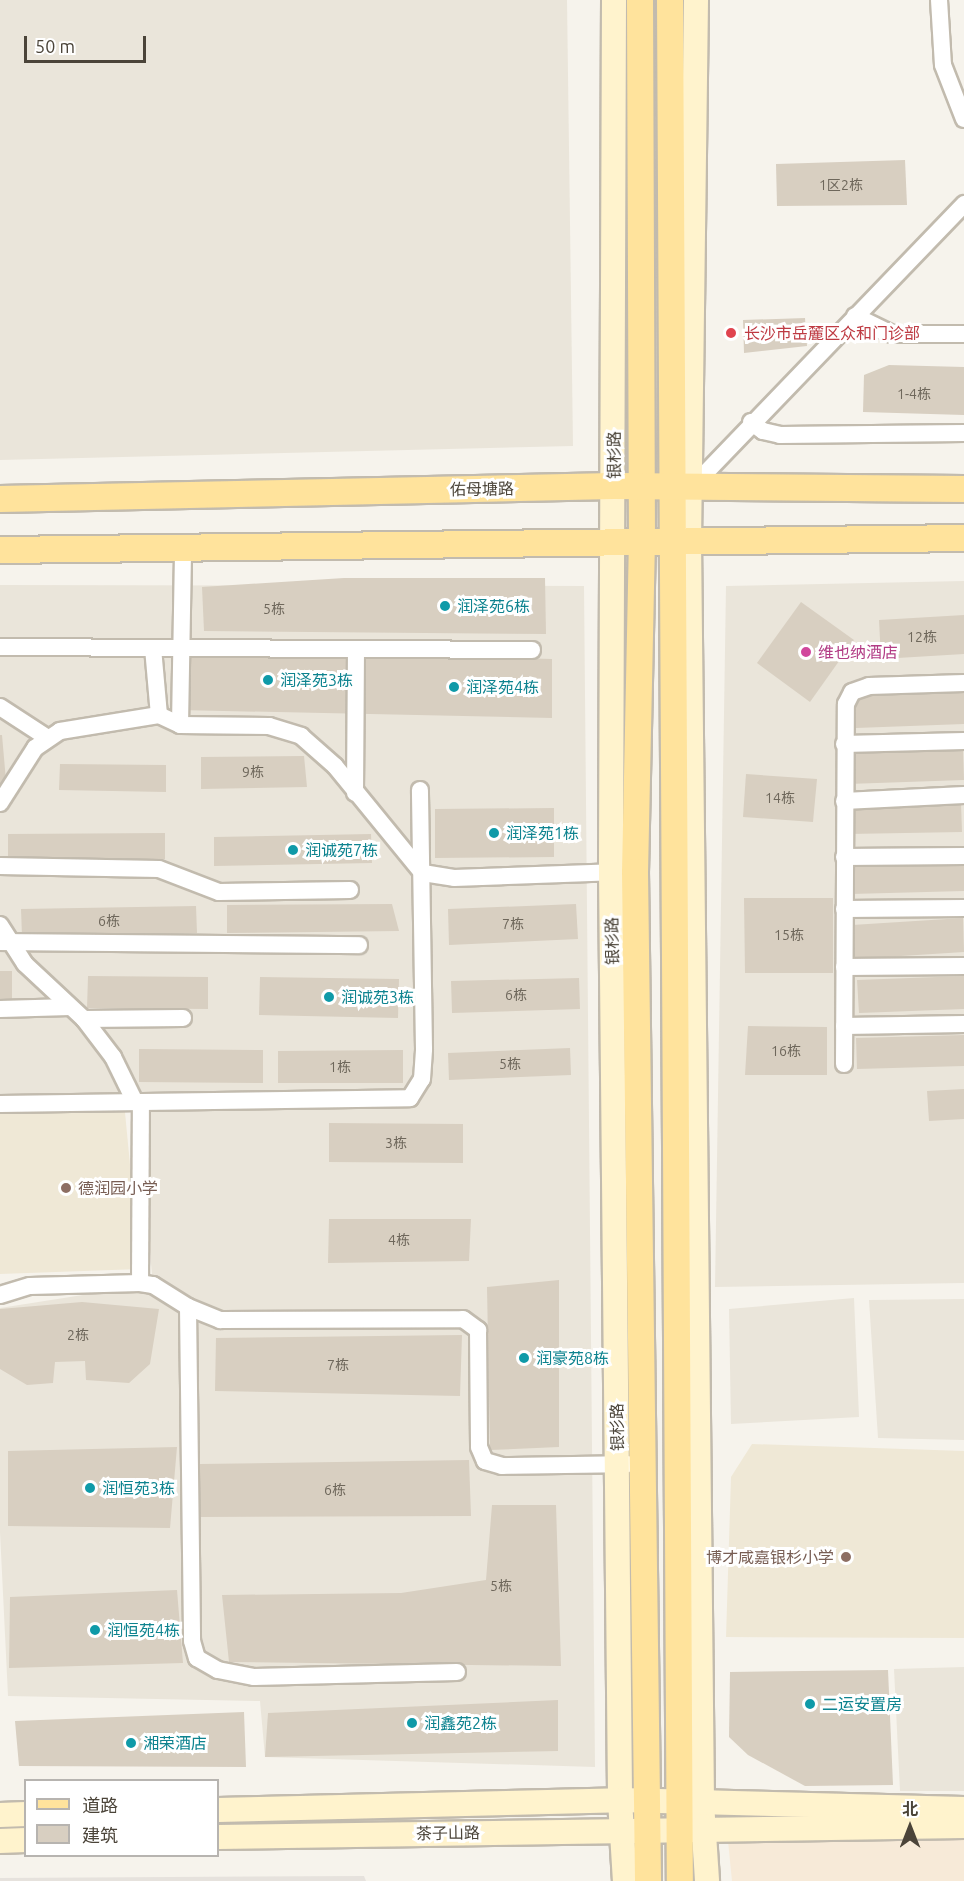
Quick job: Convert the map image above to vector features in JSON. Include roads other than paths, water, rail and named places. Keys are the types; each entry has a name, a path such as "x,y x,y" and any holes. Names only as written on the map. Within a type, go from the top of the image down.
{"main road":[{"name":"银杉路","path":"640,0 642,539 623,872 632,1801 633,1831 648,1881"},
{"path":"670,0 684,487 680,540 689,1803 678,1832 681,1881"},
{"name":"佑母塘路","path":"0,499 614,486 964,489"},
{"path":"0,550 642,539 964,538"}],"street":[{"name":"银杉路","path":"614,0 614,540 623,872"},
{"path":"684,487 696,0"},
{"path":"939,0 943,64 964,119"},
{"path":"684,487 751,422 964,204"},
{"path":"855,316 892,334 964,334"},
{"path":"751,422 770,434 964,433"},
{"path":"180,725 183,548"},
{"path":"0,647 356,651 532,650"},
{"path":"153,648 159,715"},
{"path":"355,793 356,651"},
{"path":"844,1064 844,713 852,692 869,686 964,683"},
{"path":"0,708 46,737"},
{"path":"2,795 46,737 159,715 180,725 285,729 301,736 335,766 421,871 454,878 623,872"},
{"path":"844,744 964,741"},
{"path":"0,1104 411,1098 423,1079 420,790"},
{"path":"844,801 964,795"},
{"path":"844,857 964,856"},
{"path":"0,866 159,869 219,892 350,890"},
{"path":"844,909 964,908"},
{"path":"0,925 4,942 84,1019 113,1057 138,1102 140,1283"},
{"path":"4,942 359,945"},
{"path":"844,967 964,966"},
{"path":"0,1009 70,1007"},
{"path":"84,1019 183,1018"},
{"path":"844,1026 964,1024"},
{"path":"0,1295 30,1286 140,1283 153,1285 188,1307 234,1321 470,1321 479,1337 479,1447 485,1461 502,1466 629,1464"},
{"path":"188,1307 192,1641 197,1658 218,1671 254,1677 457,1672"},
{"name":"茶子山路","path":"219,1810 632,1801 964,1809"},
{"path":"689,1803 704,1832 707,1881"},
{"path":"0,1815 24,1814"},
{"name":"茶子山路","path":"219,1837 704,1832 964,1826"},
{"name":"银杉路","path":"625,1881 633,1831"},
{"path":"0,1840 24,1840"}],"place":[{"name":"长沙市岳麓区众和门诊部","path":"731,333"},
{"name":"润泽苑6栋","path":"445,606"},
{"name":"维也纳酒店","path":"806,652"},
{"name":"润泽苑3栋","path":"268,680"},
{"name":"润泽苑4栋","path":"454,687"},
{"name":"润泽苑1栋","path":"494,833"},
{"name":"润诚苑7栋","path":"293,850"},
{"name":"润诚苑3栋","path":"329,997"},
{"name":"德润园小学","path":"66,1188"},
{"name":"润豪苑8栋","path":"524,1358"},
{"name":"润恒苑3栋","path":"90,1488"},
{"name":"博才咸嘉银杉小学","path":"846,1557"},
{"name":"润恒苑4栋","path":"95,1630"},
{"name":"二运安置房","path":"810,1704"},
{"name":"润鑫苑2栋","path":"412,1723"},
{"name":"湘荣酒店","path":"131,1743"}]}
